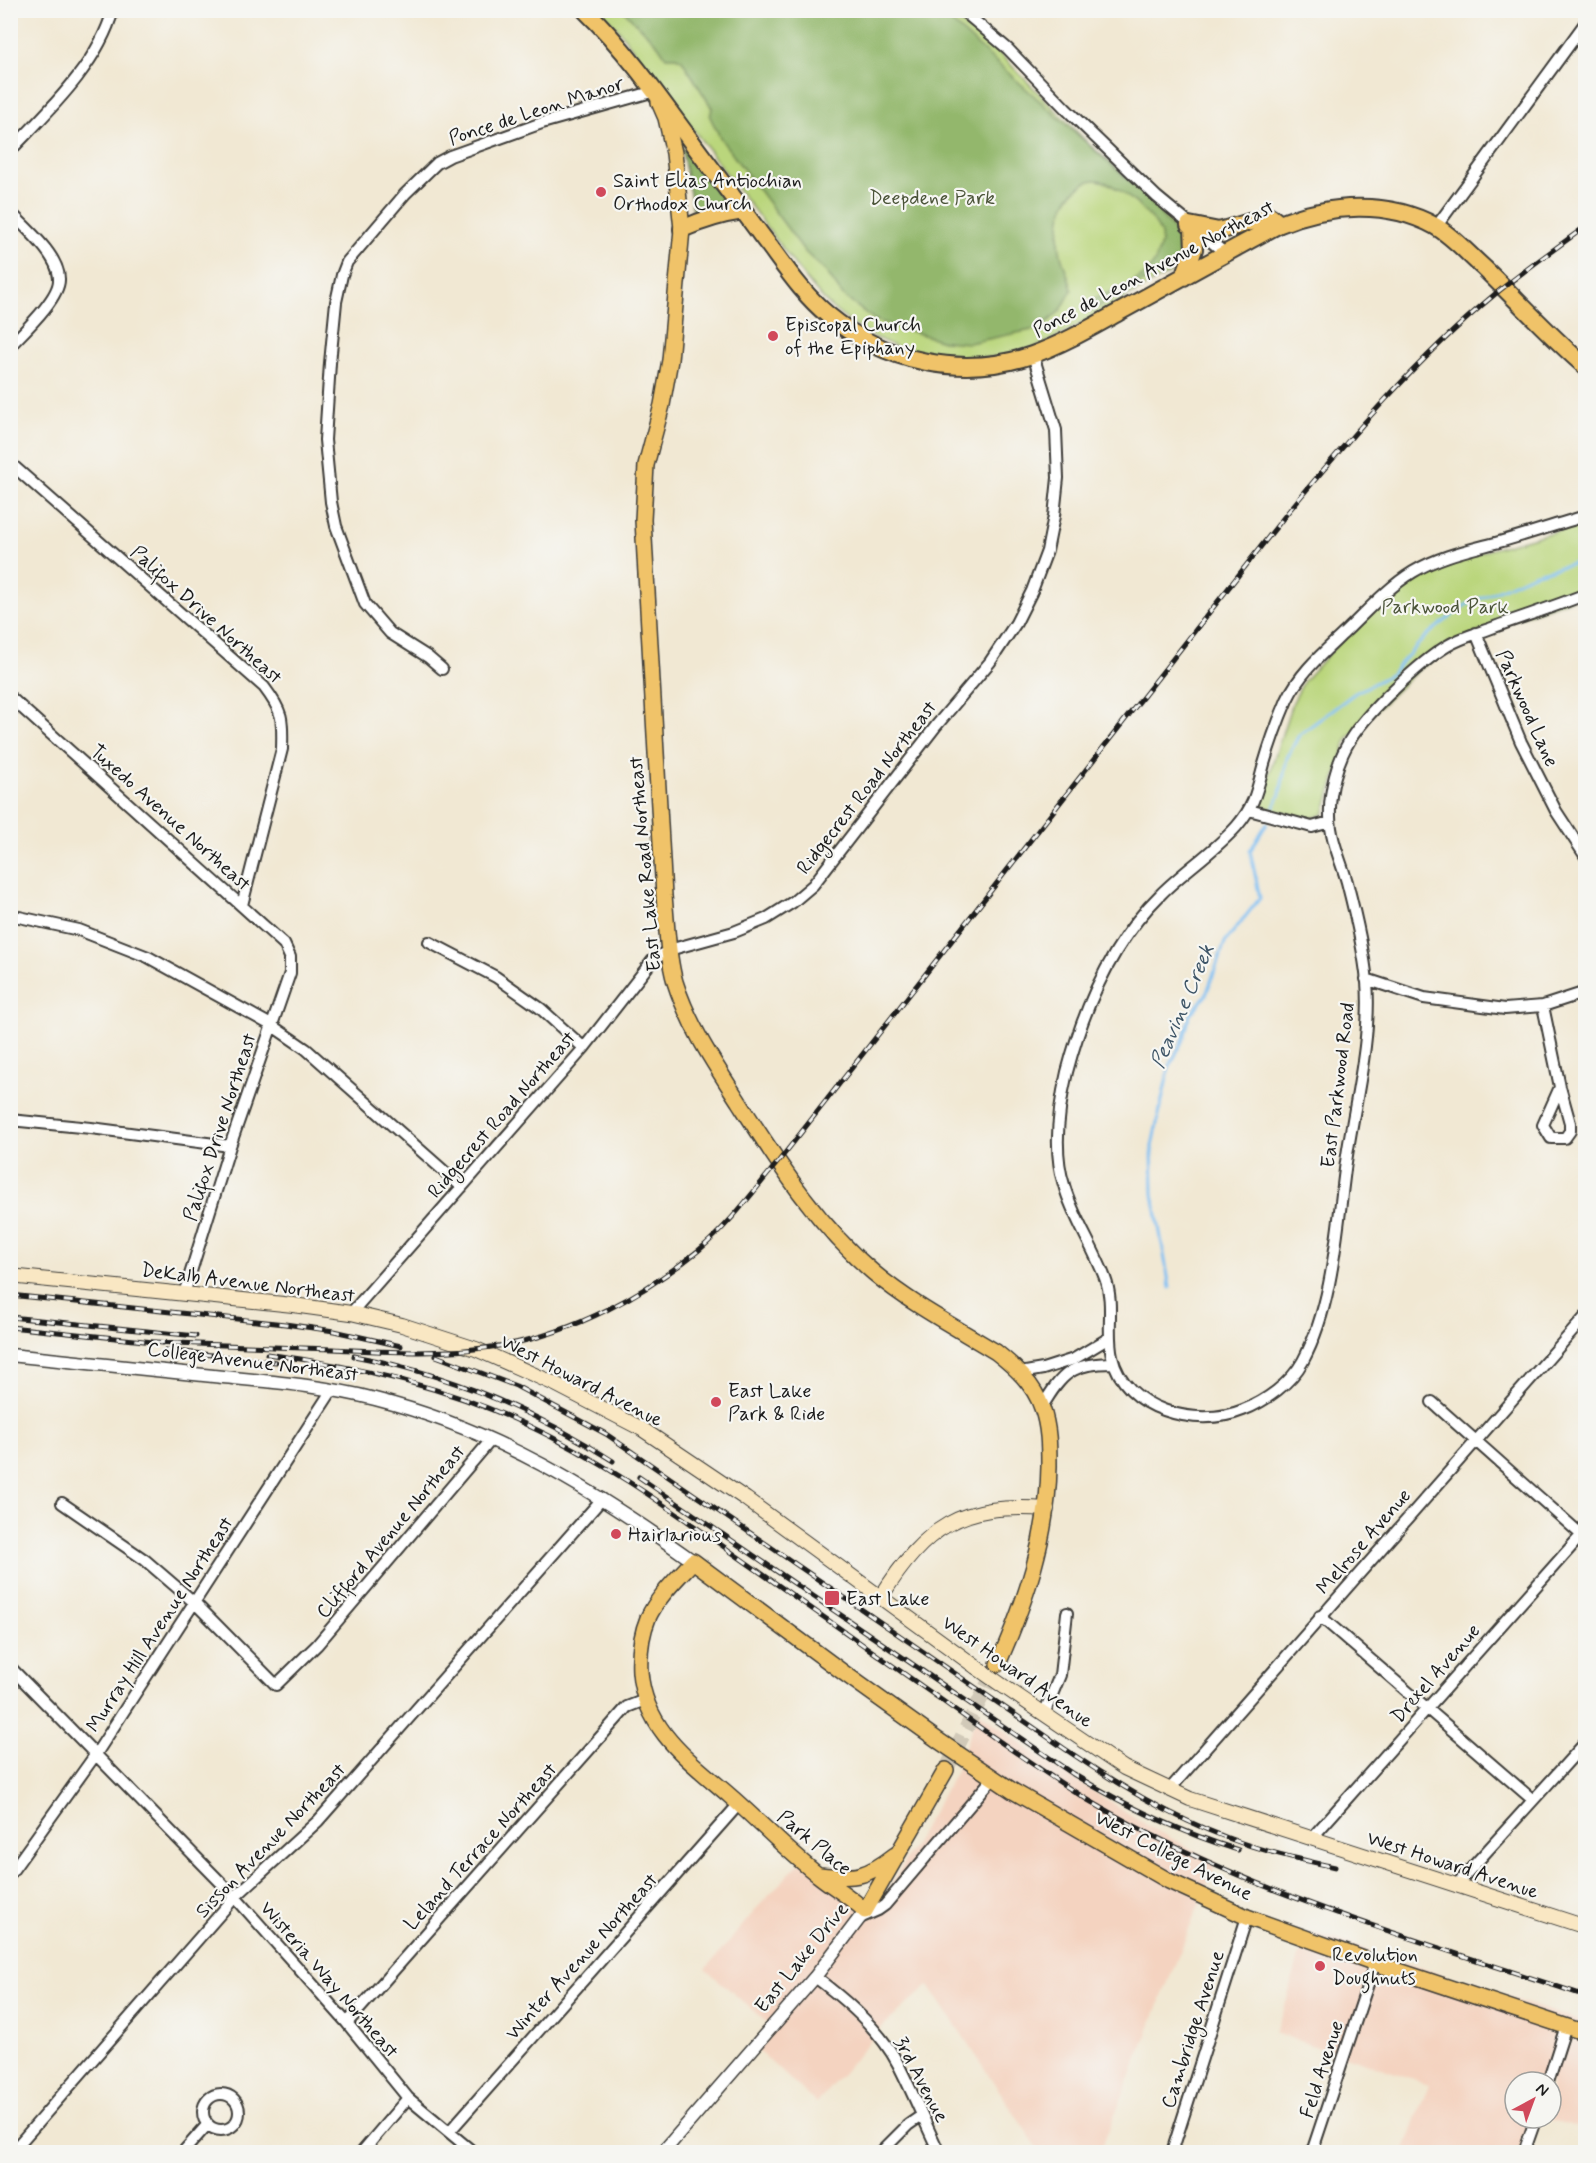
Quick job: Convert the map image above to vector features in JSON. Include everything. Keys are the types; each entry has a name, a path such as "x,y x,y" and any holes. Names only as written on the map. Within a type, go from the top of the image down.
{"highway":[{"name":"Ponce de Leon Avenue Northeast","path":"585,10 655,91 812,300 837,322 865,341 912,360 946,365 992,364 1033,355 1074,336 1280,224 1316,212 1368,208 1398,212 1436,226 1452,238 1586,367"},
{"path":"682,229 699,221 743,211"},
{"path":"1184,277 1194,249 1191,226 1219,231 1269,216 1280,224"}],"main road":[{"name":"East Lake Road Northeast","path":"655,91 666,118 674,153 682,229 670,360 662,405 646,465 643,512 669,950 674,980 693,1028 778,1162 823,1223 875,1274 911,1300 996,1352 1020,1373 1042,1407 1049,1445 1047,1509 1037,1558 1024,1601 998,1664"},
{"name":"DeKalb Avenue Northeast","path":"10,1276 351,1313 402,1325 476,1349"},
{"name":"West Howard Avenue","path":"476,1349 555,1384 642,1429 746,1499 976,1667 1124,1768 1168,1790 1311,1839 1586,1927"},
{"path":"881,1598 904,1562 920,1545 953,1522 996,1509 1024,1507 1047,1509"},
{"name":"College Avenue Northeast","path":"693,1561 844,1673"},
{"name":"Park Place","path":"693,1561 654,1606 645,1627 640,1651 641,1684 645,1700 660,1730 673,1745 817,1875 856,1902 863,1914"},
{"name":"West College Avenue","path":"844,1673 1013,1791 1169,1881 1246,1917 1375,1963 1586,2033"},
{"name":"East Lake Drive","path":"863,1914 902,1850 946,1770"},
{"path":"817,1875 856,1877 874,1871 902,1850"}],"street":[{"path":"10,151 68,89 110,23 113,10"},
{"path":"962,10 1008,49 1157,197 1226,254"},
{"path":"1436,226 1586,22"},
{"name":"Ponce de Leon Manor","path":"442,669 428,657 390,633 365,604 336,526 331,502 325,440 336,302 342,275 347,262 405,194 450,156 542,123 655,91"},
{"path":"10,212 43,246 58,270 60,281 53,296 10,346"},
{"name":"Ridgecrest Road Northeast","path":"351,1313 584,1048 644,970 659,955 669,950 734,932 766,919 793,903 813,885 936,726 990,662 1016,623 1032,591 1047,551 1054,516 1058,478 1056,430 1033,355"},
{"name":"Palifox Drive Northeast","path":"10,463 264,687 278,706 283,724 282,750 242,905"},
{"path":"1042,1407 1058,1382 1072,1369 1093,1363 1113,1363 1109,1338 1112,1317 1109,1288 1064,1185 1059,1137 1066,1076 1082,1019 1120,945 1155,900 1234,830 1255,801 1275,729 1295,686 1316,659 1391,587 1439,559 1586,516"},
{"name":"East Parkwood Road","path":"1113,1363 1125,1384 1140,1398 1169,1412 1204,1418 1239,1412 1267,1398 1300,1367 1320,1320 1336,1236 1365,1042 1366,979 1353,906 1330,822 1333,789 1339,765 1349,741 1363,723 1419,666 1450,644 1586,594"},
{"name":"Parkwood Lane","path":"1476,633 1521,742 1556,811 1586,857"},
{"name":"Tuxedo Avenue Northeast","path":"10,698 284,944 290,957 290,973"},
{"path":"1249,810 1312,827 1330,822"},
{"path":"10,915 80,930 148,957 271,1025 306,1049 462,1187"},
{"path":"429,942 496,977 540,1008 584,1048"},
{"name":"Palifox Drive Northeast","path":"184,1294 290,973"},
{"path":"1366,979 1424,998 1505,1010 1543,1006 1586,992"},
{"path":"1543,1006 1560,1087"},
{"path":"10,1120 231,1146"},
{"name":"Melrose Avenue","path":"1168,1790 1586,1316"},
{"path":"1020,1373 1066,1362 1109,1338"},
{"name":"College Avenue Northeast","path":"10,1355 308,1386 412,1409 540,1462 602,1499 693,1561"},
{"name":"Murray Hill Avenue Northeast","path":"10,1874 96,1754 332,1390"},
{"path":"1432,1402 1584,1534"},
{"name":"Clifford Avenue Northeast","path":"195,1603 276,1685 317,1645 491,1440"},
{"name":"Sisson Avenue Northeast","path":"12,2152 235,1897 318,1821 602,1499"},
{"path":"62,1503 145,1560 195,1603"},
{"name":"Drexel Avenue","path":"1311,1839 1584,1534"},
{"path":"1044,1714 1060,1675 1067,1613"},
{"path":"1320,1616 1533,1800"},
{"name":"Wisteria Way Northeast","path":"10,1667 235,1897 346,2023 408,2098 473,2152"},
{"name":"Leland Terrace Northeast","path":"346,2023 627,1707 645,1700"},
{"path":"1457,1884 1586,1742"},
{"path":"863,1914 878,1910 885,1905 993,1778"},
{"name":"Winter Avenue Northeast","path":"449,2132 739,1804"},
{"name":"East Lake Drive","path":"663,2152 815,1977 863,1914"},
{"name":"Cambridge Avenue","path":"1172,2152 1246,1917"},
{"name":"Feld Avenue","path":"1312,2152 1375,1963"},
{"name":"3rd Avenue","path":"815,1977 858,2013 880,2037 898,2063 939,2152"},
{"path":"1552,2070 1566,2026"},
{"path":"362,2152 408,2098"},
{"path":"881,2152 908,2125 921,2116"},
{"path":"183,2152 207,2125"},
{"path":"1524,2152 1532,2130"}],"shaded area":[{"path":"978,1711 1041,1758 1148,1826 1216,1862 1100,2152 1040,2152 929,1985 882,2027 817,2103 758,2051 775,2030 706,1969 757,1908 803,1859 873,1917 955,1773"},
{"path":"1320,1934 1585,2023 1585,2129 1563,2123 1563,2070 1503,2070 1503,2130 1534,2130 1527,2152 1404,2152 1429,2084 1275,2033 1305,1936"}],"green space":[{"name":"Deepdene Park","path":"600,11 945,11 1001,55 1090,145 1189,230 1191,238 1181,267 1044,344 1002,356 975,359 949,358 899,347 875,337 852,324 818,294 618,29"},
{"name":"Deepdene Park","path":"624,11 936,11 957,27 1145,195 1179,237 1182,248 1181,257 1175,264 1091,311 1093,299 1128,285 1144,275 1155,261 1161,245 1158,228 1143,210 1113,186 1092,180 1074,192 1063,209 1059,245 1072,290 1061,310 1041,328 969,343 943,341 875,320 843,296 827,273 805,252 721,139 710,117 712,108 682,60 676,57 666,57 658,45"},
{"path":"681,146 723,200 693,210"},
{"name":"Parkwood Park","path":"1585,523 1585,594 1476,633 1418,670 1347,739 1324,814 1310,819 1259,806 1291,706 1304,681 1335,647 1385,599 1428,567"}],"waterway":[{"name":"Peavine Creek","path":"1274,807 1280,794 1287,758 1299,735 1355,693 1390,675 1426,636 1464,606 1533,574 1586,558"},
{"name":"Peavine Creek","path":"1170,1288 1153,1194 1152,1146 1169,1068 1184,1037 1190,1015 1206,995 1225,942 1260,898 1250,851 1267,823"}],"tunnel":[{"path":"946,1770 996,1667"}],"railway":[{"path":"155,1342 419,1352 505,1345 557,1331 608,1309 655,1282 699,1250 731,1219 778,1162 1288,512 1336,455 1438,345 1516,277 1586,226"},
{"path":"10,1295 285,1324 334,1331 401,1346"},
{"path":"10,1317 196,1336"},
{"path":"10,1327 163,1343"},
{"path":"166,1350 276,1362"},
{"path":"267,1354 366,1371 431,1388 494,1411 552,1437 604,1466 654,1498 1032,1764 1088,1800 1147,1832 1207,1861 1331,1911 1586,1996"},
{"path":"354,1356 422,1373 489,1396 553,1426 613,1461"},
{"path":"436,1356 516,1386 606,1434 1065,1749 1144,1798 1185,1820 1241,1843 1335,1867"},
{"path":"639,1477 1073,1774 1153,1817 1238,1850"}],"place":[{"name":"Saint Elias Antiochian Orthodox Church","path":"601,192"},
{"name":"Episcopal Church of the Epiphany","path":"773,336"},
{"name":"East Lake Park & Ride","path":"716,1402"},
{"name":"Hairlarious","path":"616,1534"},
{"name":"East Lake","path":"832,1598"},
{"name":"Revolution Doughnuts","path":"1320,1966"}]}
